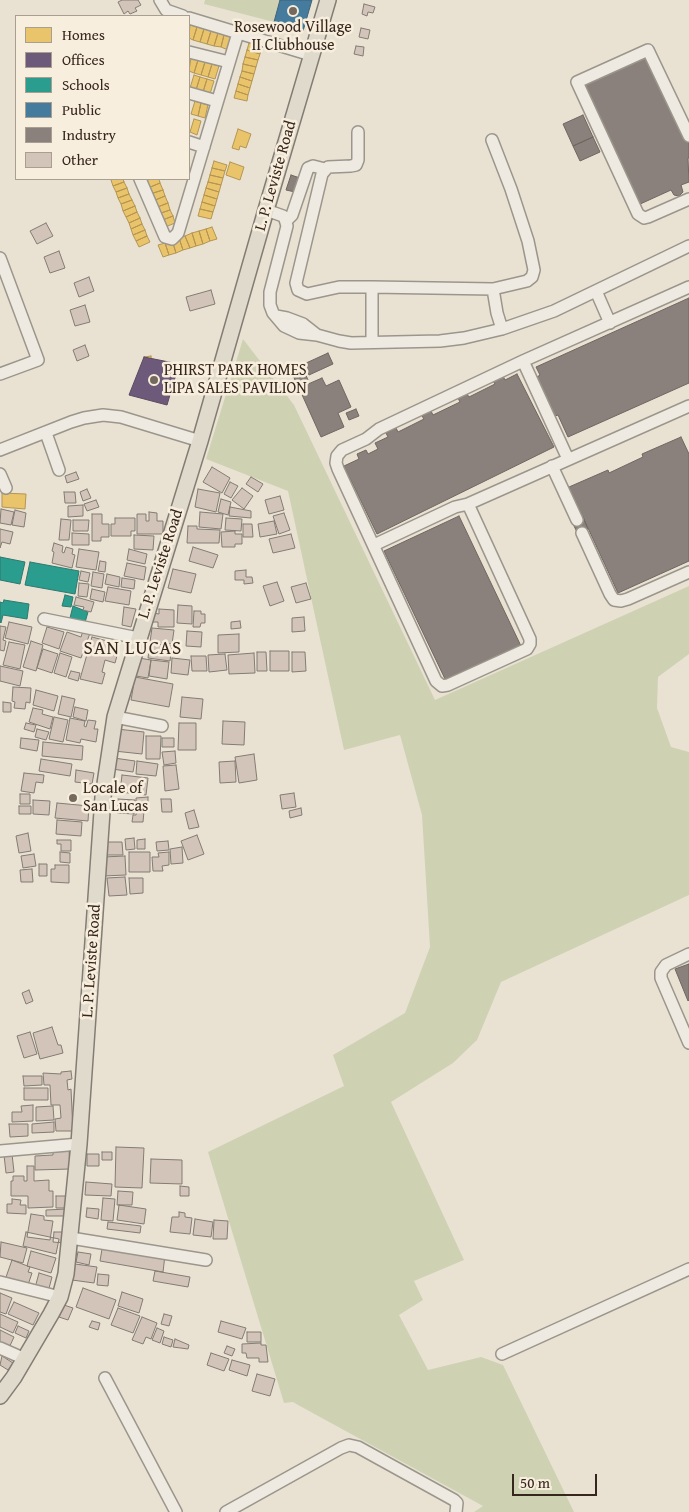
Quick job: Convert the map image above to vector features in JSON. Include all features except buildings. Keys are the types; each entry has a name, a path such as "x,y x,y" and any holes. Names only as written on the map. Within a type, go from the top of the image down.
{"main road":[{"name":"L. P. Leviste Road","path":"1,1393 25,1359 60,1297 66,1274 79,1144 103,798 115,717 200,441 328,0"}],"street":[{"path":"160,0 166,10 180,15"},
{"path":"190,18 311,55"},
{"path":"140,180 165,237 172,239 178,233 238,33"},
{"path":"689,136 648,50 577,82 638,214 644,218 648,217 689,200"},
{"path":"190,52 229,62"},
{"path":"190,93 217,101"},
{"path":"358,132 358,160 356,164 351,166 331,166 325,169 322,174 296,280 296,287 300,292 307,294 339,287 493,289 527,281 532,277 534,270 525,233 492,140"},
{"path":"190,142 204,146"},
{"path":"286,221 292,215 308,168 313,166 325,169"},
{"path":"185,180 193,182"},
{"path":"266,210 283,216 286,221 286,232 270,292 271,309 276,316 302,324 317,335 339,342 451,340 502,328 539,317 689,246"},
{"path":"0,258 38,360 0,374"},
{"path":"372,287 372,342"},
{"path":"468,504 530,639 530,644 527,649 448,686 442,686 436,681 338,469 336,459 339,452 366,439 379,429 523,361 689,287"},
{"path":"493,289 502,328"},
{"path":"596,291 610,323"},
{"path":"523,361 568,459"},
{"path":"374,545 454,507 468,504 689,406"},
{"path":"1,446 46,433 84,418 103,415 121,417 200,441"},
{"path":"46,433 59,470"},
{"path":"552,466 576,520"},
{"path":"0,474 6,488"},
{"path":"582,533 614,600 628,599 689,572"},
{"path":"44,620 138,638"},
{"path":"115,717 162,726"},
{"path":"689,954 666,965 661,978 689,1043"},
{"path":"0,1151 79,1144"},
{"path":"71,1238 206,1260"},
{"path":"502,1354 689,1269"},
{"path":"0,1282 60,1297"},
{"path":"0,1348 25,1359"},
{"path":"105,1378 176,1512"},
{"path":"226,1512 349,1445 358,1447 454,1500 457,1503 456,1512"}],"green space":[{"path":"205,0 280,0 274,22 204,4"},
{"path":"243,339 294,405 435,700 689,586 689,654 658,677 657,708 671,747 689,752 689,895 501,982 477,1040 453,1063 391,1102 464,1260 414,1281 423,1300 399,1315 428,1370 481,1357 503,1365 574,1512 474,1512 483,1506 293,1402 284,1403 208,1152 344,1086 333,1055 405,1013 430,947 422,815 400,735 344,750 288,491 206,459"}],"place":[{"name":"Rosewood Village II Clubhouse","path":"293,11"},
{"name":"PHIRST PARK HOMES LIPA SALES PAVILION","path":"154,380"},
{"name":"Locale of San Lucas","path":"73,798"}],"district":[{"name":"SAN LUCAS","path":"133,649"}]}
